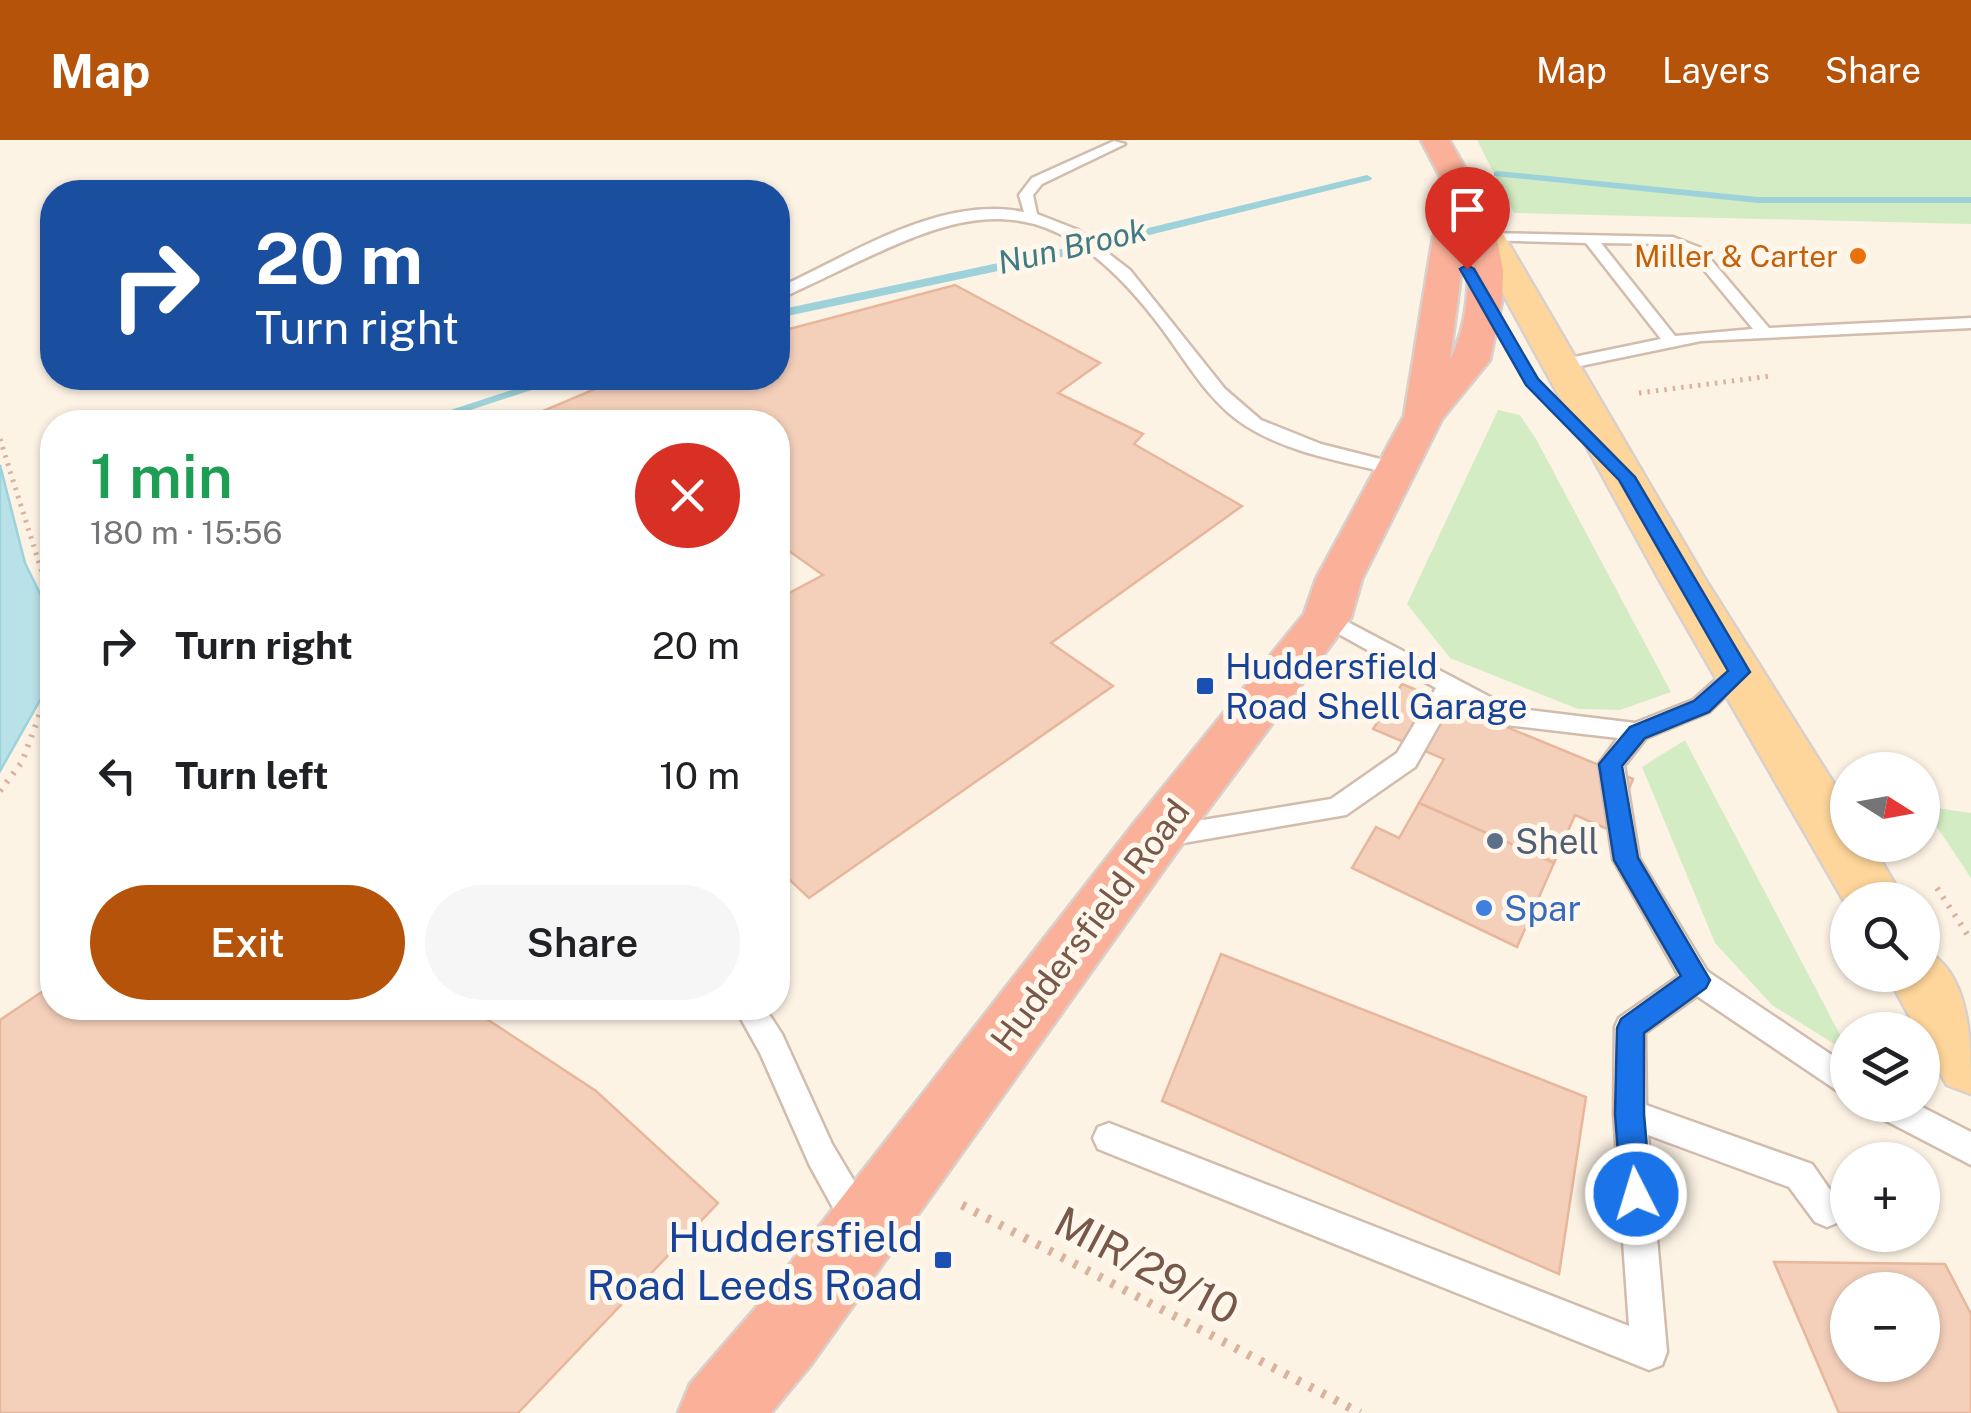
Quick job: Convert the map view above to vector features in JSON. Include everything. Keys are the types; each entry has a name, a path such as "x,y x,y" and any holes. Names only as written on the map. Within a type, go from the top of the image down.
{"highway":[{"path":"1434,140 1471,230 1485,300"},
{"name":"Huddersfield Road","path":"1410,442 1471,230"},
{"name":"Huddersfield Road","path":"719,1413 782,1338 1154,838 1328,618 1339,578 1410,442 1472,360 1485,300"}],"main road":[{"path":"1471,230 1560,365 1863,882"},
{"path":"1485,300 1560,365"},
{"path":"1485,300 1532,382 1626,477"},
{"path":"1929,992 1971,1063"}],"lane":[{"path":"1031,214 1026,195 1038,181 1119,144"},
{"path":"790,288 934,225 968,215 1031,214 1076,234 1142,291 1241,415 1309,447 1410,442"},
{"path":"1471,230 1686,244 1765,333"},
{"path":"1592,240 1672,342"},
{"path":"1560,365 1702,336 1971,323"},
{"path":"1328,618 1506,716 1638,732"},
{"path":"1739,672 1701,706 1638,732 1611,764 1626,860 1697,980 1830,1072"},
{"path":"1154,838 1337,808 1406,760 1450,685"},
{"path":"1110,1138 1649,1352 1630,1114 1630,1028 1697,980"},
{"path":"756,1020 771,1044 821,1155 864,1230"},
{"path":"1630,1114 1800,1175 1827,1210"},
{"path":"1918,1122 1971,1150"}],"path":[{"path":"0,439 40,566"},
{"path":"0,791 22,762 40,713"},
{"path":"1930,877 1971,940"},
{"name":"MIR/29/10","path":"904,1174 1360,1413"}],"green space":[{"path":"1477,140 1971,140 1971,224 1514,213"},
{"path":"1498,410 1520,415 1536,439 1671,692 1620,710 1578,709 1450,658 1407,604"},
{"path":"1685,740 1830,1016 1830,1041 1772,1005 1715,943 1642,767"},
{"path":"1940,808 1971,813 1971,878 1940,832"}],"water":[{"path":"0,465 25,563 40,594 40,700 0,771"}],"building":[{"path":"955,285 1100,363 1058,393 1143,434 1134,444 1242,506 1051,643 1113,686 809,898 790,880 790,593 823,575 790,552 790,410 545,410 593,390 790,390 790,329"},
{"path":"1402,684 1633,779 1612,831 1575,815 1554,863 1419,803 1444,759 1373,729"},
{"name":"Spar","path":"1419,803 1554,863 1517,947 1352,868 1376,827 1399,838"},
{"path":"1221,954 1586,1097 1559,1274 1162,1101"},
{"path":"40,993 40,1020 488,1020 596,1091 718,1203 518,1413 0,1413 0,1020"},
{"path":"1774,1262 1945,1264 1971,1314 1971,1413 1839,1413"}],"waterway":[{"name":"Nun Brook","path":"1498,174 1758,200 1971,200"},
{"name":"Nun Brook","path":"790,311 1045,257 1367,178"},
{"name":"Nun Brook","path":"459,410 523,390"}],"place":[{"name":"Miller & Carter","path":"1858,256"},
{"name":"Huddersfield Road Shell Garage","path":"1205,686"},
{"name":"Shell","path":"1495,841"},
{"name":"Spar","path":"1484,908"},
{"name":"Huddersfield Road Leeds Road","path":"943,1260"}],"route":[{"path":"1467,269 1532,382 1626,477 1739,672 1701,706 1638,732 1611,764 1626,860 1697,980 1630,1028 1630,1114 1636,1194"}]}
